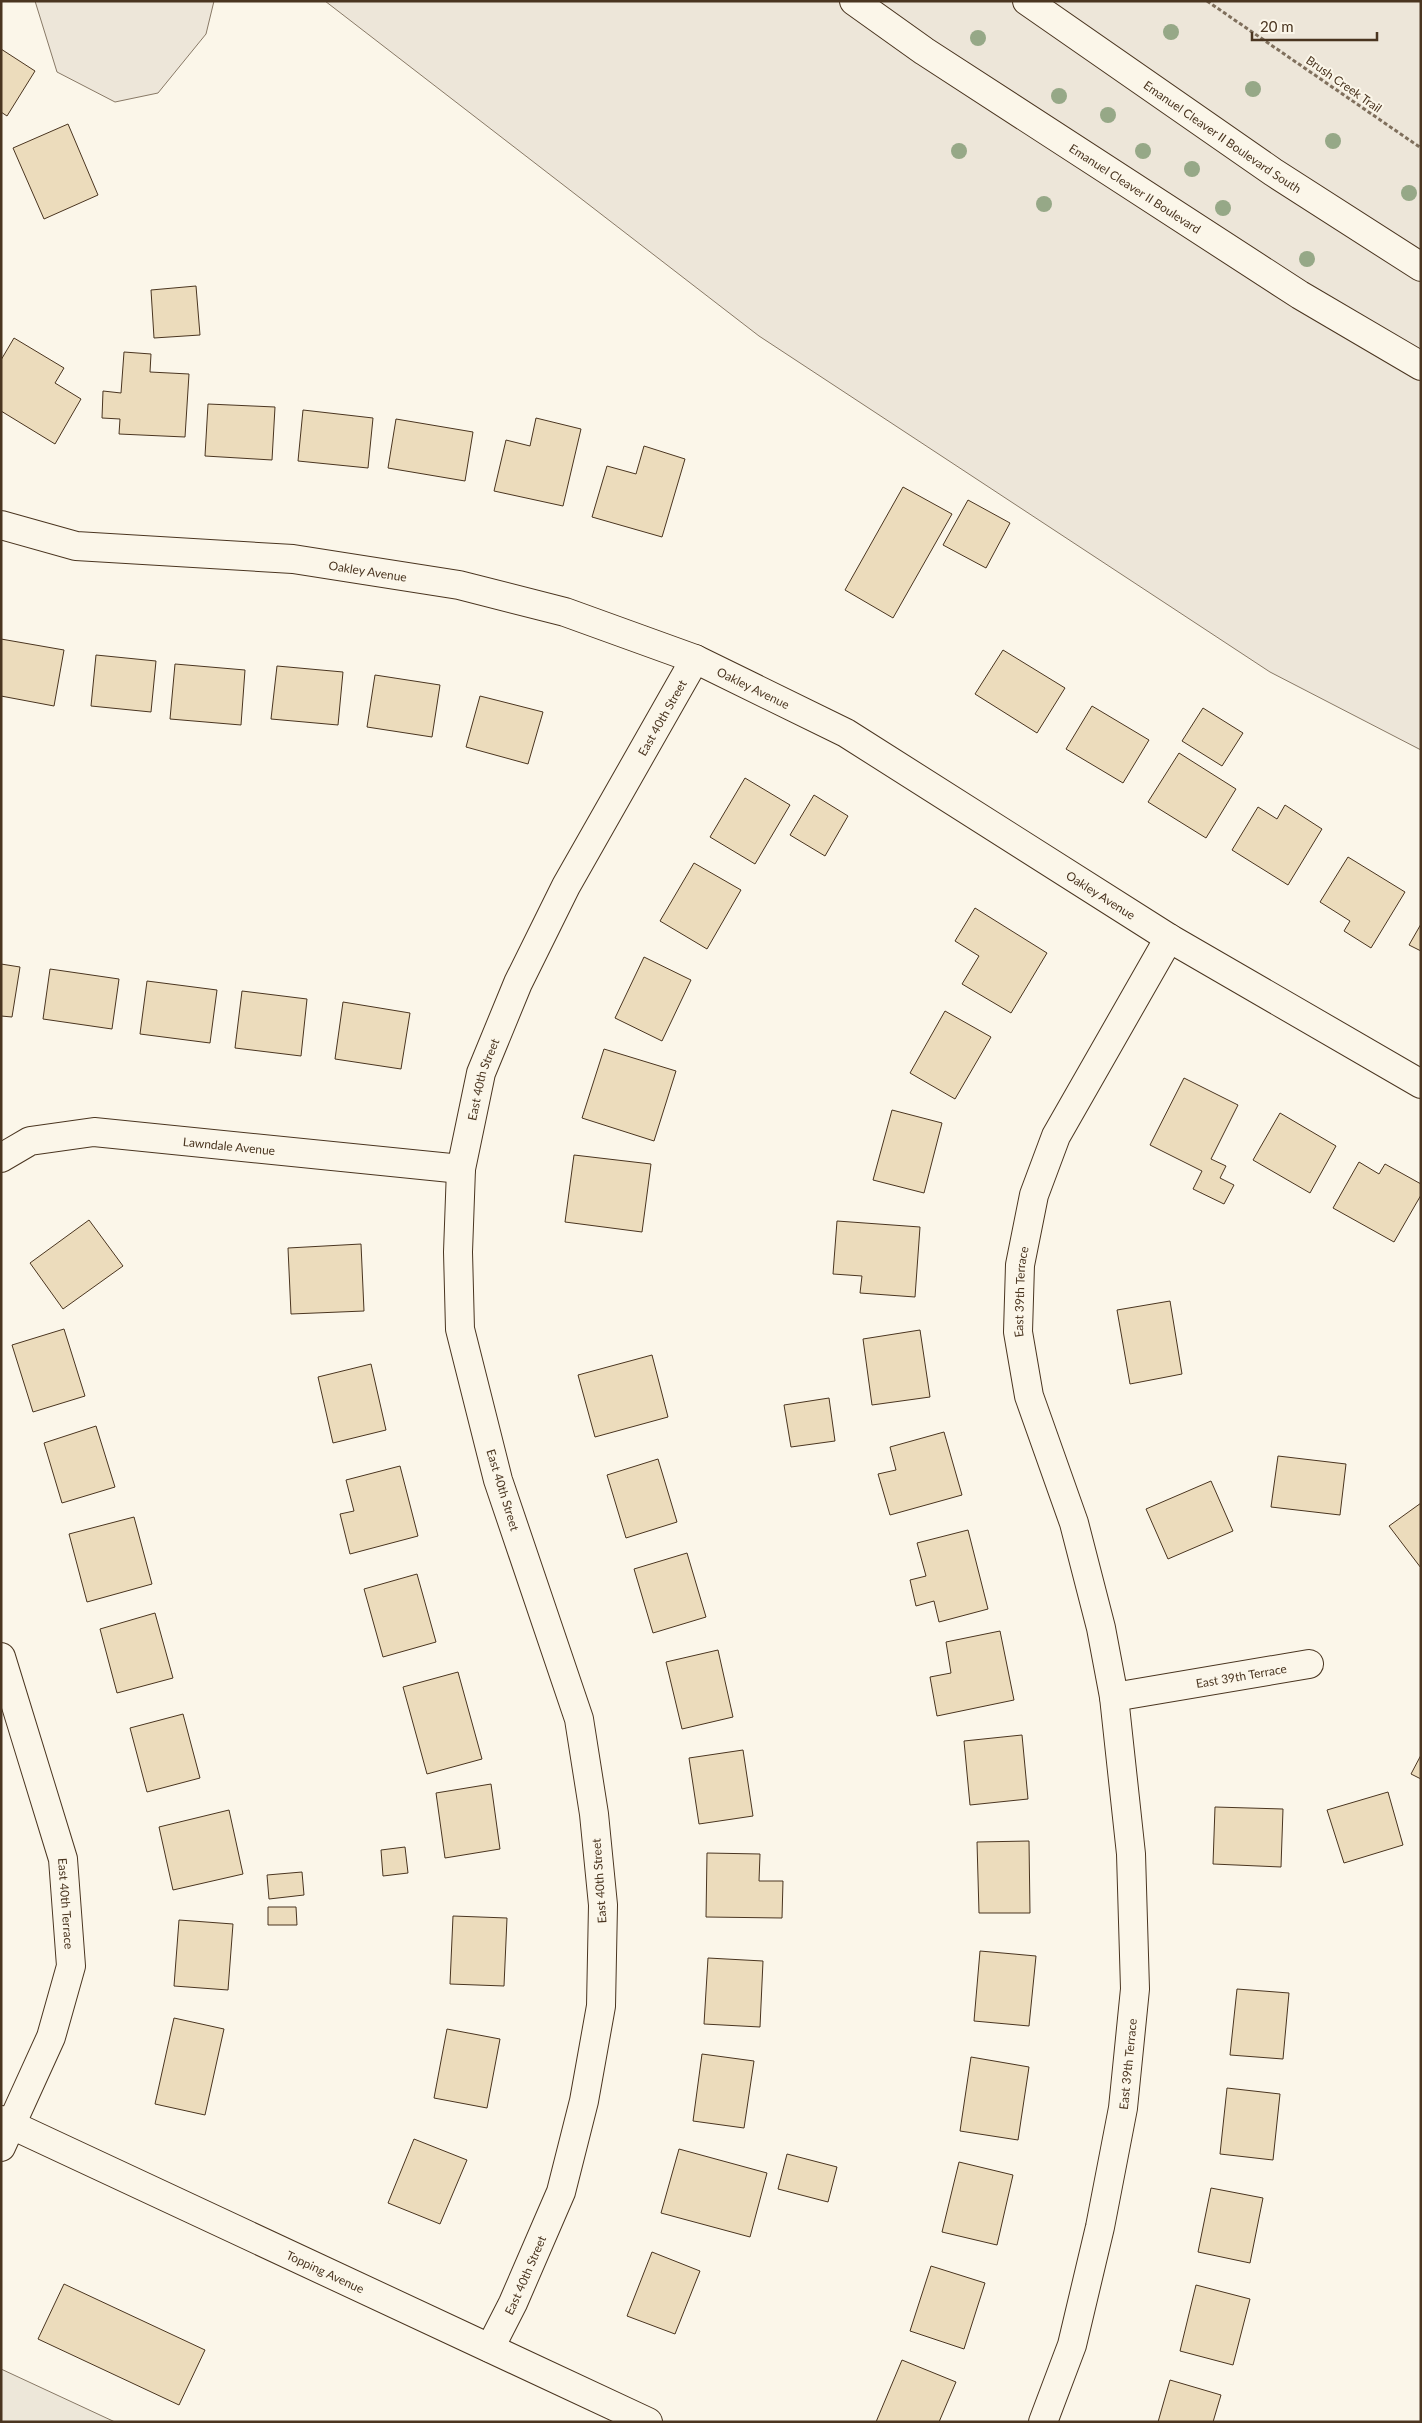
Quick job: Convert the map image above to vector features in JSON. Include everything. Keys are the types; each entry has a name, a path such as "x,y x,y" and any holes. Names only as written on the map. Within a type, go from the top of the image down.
{"street":[{"name":"Emanuel Cleaver II Boulevard","path":"854,1 924,51 1292,290 1421,366"},
{"name":"Emanuel Cleaver II Boulevard South","path":"1027,1 1273,172 1421,267"},
{"name":"Oakley Avenue","path":"1,526 76,546 293,559 459,585 565,612 695,659 846,732 1168,938 1421,1084"},
{"name":"East 40th Street","path":"490,2348 524,2278 561,2192 566,2174 584,2101 600,2006 603,1905 594,1814 579,1718 498,1480 460,1329 458,1252 461,1169 481,1073 518,983 566,886 695,659"},
{"name":"East 39th Terrace","path":"1043,2422 1072,2345 1100,2227 1123,2108 1135,1989 1131,1854 1114,1697 1101,1628 1074,1523 1029,1396 1018,1332 1020,1265 1034,1195 1056,1136 1168,938"},
{"name":"Lawndale Avenue","path":"1,1158 30,1141 94,1132 461,1169"},
{"name":"East 40th Terrace","path":"1,1656 63,1859 71,1966 51,2037 5,2130"},
{"name":"East 39th Terrace","path":"1114,1697 1309,1664"},
{"name":"Topping Avenue","path":"5,2130 490,2348 648,2422"}],"path":[{"name":"Brush Creek Trail","path":"1208,1 1421,148"}],"shaded area":[{"path":"35,1 214,1 206,34 158,93 115,102 57,72"},
{"path":"325,1 1421,1 1421,750 1270,672 759,336"},
{"path":"1,2369 115,2422 1,2422"}],"building":[{"path":"1,49 35,71 7,116 1,112"},
{"path":"68,124 98,195 44,219 13,148"},
{"path":"196,286 200,335 154,338 151,290"},
{"path":"14,338 64,368 55,383 81,399 55,444 1,411 1,360"},
{"path":"124,352 151,354 150,372 189,374 185,437 119,434 120,419 102,418 103,391 121,393"},
{"path":"208,404 275,407 272,460 205,456"},
{"path":"303,410 373,418 368,468 298,461"},
{"path":"536,418 581,429 563,506 494,491 506,440 530,446"},
{"path":"396,419 473,432 465,481 388,468"},
{"path":"644,446 685,459 662,537 592,517 607,466 636,474"},
{"path":"903,487 952,514 893,618 845,590"},
{"path":"968,500 1010,523 986,568 943,545"},
{"path":"1,639 64,650 54,706 1,696"},
{"path":"1003,650 1065,688 1037,733 975,694"},
{"path":"96,655 156,661 151,712 91,706"},
{"path":"175,664 245,670 241,725 170,719"},
{"path":"277,666 343,672 338,725 271,719"},
{"path":"375,675 440,685 432,737 367,727"},
{"path":"480,696 543,712 528,764 466,747"},
{"path":"1092,706 1149,740 1123,783 1066,749"},
{"path":"1203,708 1243,733 1222,766 1182,741"},
{"path":"1179,753 1236,789 1206,838 1148,802"},
{"path":"745,778 790,805 755,864 710,837"},
{"path":"814,795 848,816 825,856 790,835"},
{"path":"1285,805 1322,829 1288,885 1232,850 1258,807 1277,819"},
{"path":"1348,857 1405,892 1371,948 1344,931 1350,921 1320,902"},
{"path":"694,863 741,890 707,949 660,921"},
{"path":"975,908 1047,953 1011,1013 962,984 979,956 955,941"},
{"path":"1421,924 1421,951 1409,945"},
{"path":"644,957 691,980 662,1041 615,1018"},
{"path":"1,964 20,967 12,1017 1,1016"},
{"path":"50,969 119,979 112,1029 43,1019"},
{"path":"147,981 217,990 210,1043 140,1034"},
{"path":"242,991 307,999 301,1056 235,1048"},
{"path":"343,1002 410,1013 401,1069 335,1059"},
{"path":"945,1011 991,1037 955,1099 910,1073"},
{"path":"604,1049 676,1071 654,1141 582,1118"},
{"path":"1184,1078 1238,1105 1211,1159 1226,1166 1220,1178 1234,1185 1224,1204 1193,1189 1202,1171 1150,1145"},
{"path":"892,1110 942,1123 924,1193 873,1180"},
{"path":"1280,1113 1336,1146 1310,1193 1253,1160"},
{"path":"574,1155 651,1164 642,1232 565,1222"},
{"path":"1359,1162 1379,1174 1385,1164 1421,1184 1421,1195 1394,1242 1333,1208"},
{"path":"89,1220 123,1266 63,1309 30,1263"},
{"path":"837,1221 920,1227 915,1297 860,1293 862,1276 833,1274"},
{"path":"361,1244 364,1311 291,1314 288,1248"},
{"path":"1170,1301 1182,1374 1130,1384 1117,1310"},
{"path":"64,1329 85,1396 33,1412 12,1345"},
{"path":"920,1330 930,1397 872,1405 863,1339"},
{"path":"652,1355 668,1417 595,1437 578,1375"},
{"path":"371,1364 386,1430 333,1443 318,1377"},
{"path":"829,1398 835,1441 791,1447 784,1405"},
{"path":"96,1426 115,1487 62,1503 44,1443"},
{"path":"944,1432 962,1495 890,1515 878,1474 896,1470 890,1447"},
{"path":"1278,1456 1346,1464 1340,1515 1271,1507"},
{"path":"658,1459 677,1522 626,1538 607,1475"},
{"path":"400,1466 418,1536 350,1554 340,1514 354,1511 346,1480"},
{"path":"1211,1481 1233,1531 1168,1559 1146,1509"},
{"path":"1421,1503 1421,1568 1389,1526"},
{"path":"134,1517 152,1584 87,1602 69,1534"},
{"path":"968,1530 988,1609 939,1622 934,1601 916,1606 910,1580 926,1576 917,1543"},
{"path":"687,1553 706,1617 653,1633 634,1569"},
{"path":"417,1574 436,1642 383,1657 364,1589"},
{"path":"155,1613 173,1678 117,1693 100,1629"},
{"path":"1000,1631 1014,1700 937,1716 930,1677 951,1673 946,1642"},
{"path":"718,1650 733,1717 682,1729 666,1662"},
{"path":"458,1672 482,1759 427,1774 403,1687"},
{"path":"183,1714 200,1778 147,1792 130,1728"},
{"path":"1022,1735 1028,1799 970,1805 964,1741"},
{"path":"743,1750 753,1816 699,1824 689,1758"},
{"path":"1421,1755 1421,1779 1411,1774"},
{"path":"491,1784 500,1849 445,1858 436,1793"},
{"path":"1388,1792 1403,1845 1344,1863 1327,1810"},
{"path":"1215,1807 1283,1809 1281,1867 1213,1864"},
{"path":"229,1810 243,1874 173,1890 159,1827"},
{"path":"1029,1841 1030,1913 979,1913 977,1842"},
{"path":"405,1847 408,1873 383,1876 381,1850"},
{"path":"707,1853 760,1854 759,1881 783,1881 782,1918 706,1917"},
{"path":"302,1872 304,1895 269,1899 267,1875"},
{"path":"268,1907 296,1907 297,1925 268,1925"},
{"path":"453,1916 507,1918 504,1986 450,1984"},
{"path":"179,1920 233,1924 228,1990 174,1986"},
{"path":"980,1951 1036,1956 1029,2026 974,2021"},
{"path":"708,1958 763,1961 760,2027 704,2024"},
{"path":"1237,1989 1289,1993 1283,2059 1230,2055"},
{"path":"174,2018 224,2029 205,2115 155,2104"},
{"path":"447,2029 500,2039 487,2108 434,2098"},
{"path":"702,2054 754,2061 744,2128 693,2121"},
{"path":"971,2057 1029,2067 1018,2140 960,2131"},
{"path":"1227,2088 1280,2094 1273,2160 1220,2154"},
{"path":"414,2139 467,2160 440,2224 388,2203"},
{"path":"679,2149 767,2173 750,2237 661,2213"},
{"path":"787,2154 837,2167 828,2202 778,2189"},
{"path":"959,2162 1013,2175 997,2245 942,2232"},
{"path":"1211,2188 1263,2198 1250,2263 1198,2252"},
{"path":"652,2252 700,2271 675,2334 627,2316"},
{"path":"931,2266 985,2283 964,2349 910,2331"},
{"path":"64,2284 205,2350 179,2405 38,2339"},
{"path":"1196,2285 1250,2299 1233,2365 1180,2351"},
{"path":"902,2360 956,2382 939,2422 876,2422"},
{"path":"1170,2380 1221,2395 1213,2422 1158,2422"}]}
